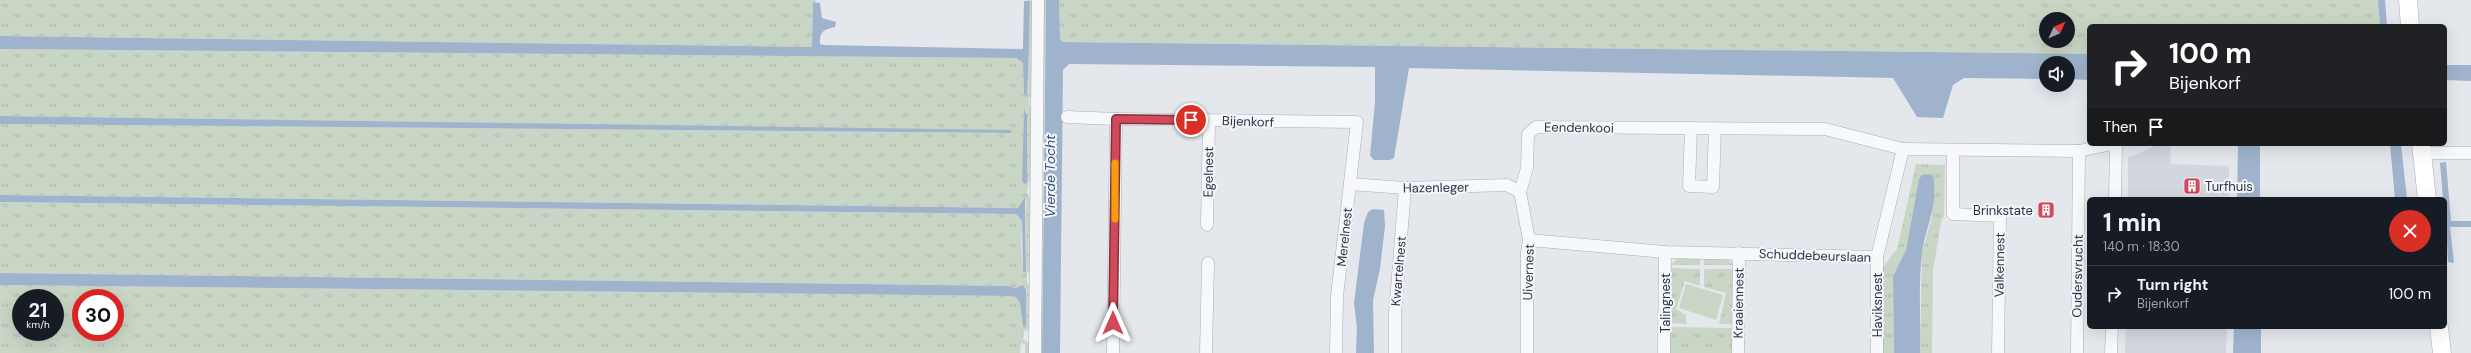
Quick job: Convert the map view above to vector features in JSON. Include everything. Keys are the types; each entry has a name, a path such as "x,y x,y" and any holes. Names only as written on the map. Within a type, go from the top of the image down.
{"street":[{"path":"1035,353 1039,117 1038,0"},
{"path":"2408,0 2410,24"},
{"name":"Bijenkorf","path":"1067,118 1356,122"},
{"path":"1113,353 1116,119"},
{"name":"Egelnest","path":"1207,225 1209,120"},
{"name":"Merelnest","path":"1336,353 1337,296 1356,122"},
{"name":"Eendenkooi","path":"1520,192 1527,168 1528,134 1536,127 1825,129 1903,149"},
{"path":"1691,128 1689,186 1713,187 1715,129"},
{"path":"1903,149 2079,151 2103,146"},
{"path":"2115,197 2116,146"},
{"name":"Schuddebeurslaan","path":"1529,240 1665,252 1877,257 1903,149"},
{"path":"2426,197 2422,149 2471,153"},
{"name":"Valkennest","path":"1953,150 1953,214 2000,216 1998,353"},
{"name":"Oudersvrucht","path":"2077,353 2079,151"},
{"name":"Hazenleger","path":"1350,184 1405,188 1507,185 1520,192"},
{"name":"Kwartelnest","path":"1396,353 1395,314 1405,188"},
{"name":"Uivernest","path":"1520,192 1529,240 1527,253 1526,353"},
{"name":"Talingnest","path":"1664,353 1665,252"},
{"name":"Kraaiennest","path":"1738,353 1739,253"},
{"name":"Haviksnest","path":"1877,257 1877,353"},
{"path":"1206,353 1208,263"},
{"path":"2111,353 2112,329"},
{"path":"2439,329 2442,353"}],"shaded area":[{"path":"2155,146 2170,146 2171,164 2229,166 2229,197 2128,197 2128,158"},
{"path":"2126,329 2227,329 2226,353 2125,353"}],"green space":[{"path":"0,0 816,0 816,2 813,2 812,47 0,36"},
{"path":"1031,0 1034,6 1033,91 1029,102 1033,113 1033,172 1028,185 1027,193 1033,202 1030,271 1027,273 1027,283 1030,285 1030,329 1024,331 1023,339 1029,343 1031,353 1025,353 1025,344 1021,343 1020,353 0,353 0,285 1008,296 1016,297 1020,302 1026,327 1024,286 1016,288 1006,286 0,273 0,202 1016,214 1022,221 1021,246 1023,272 1026,272 1026,200 1018,208 0,195 0,124 1011,133 1012,131 0,116 0,49 1016,58 1023,63 1024,95 1027,96 1030,1 1024,1","holes":["1026,109 1026,184 1022,181 1024,111"]},
{"path":"1041,0 1046,0 1044,116 1040,116"},
{"path":"1059,0 2378,0 2380,24 2087,24 2087,54 1063,42 1060,39"},
{"path":"1040,119 1044,119 1043,241 1039,241"},
{"path":"1916,164 1945,165 1944,216 1941,222 1933,271 1932,353 1920,353 1922,254 1932,216 1919,179 1906,250 1893,276 1894,353 1881,353 1883,267 1897,249"},
{"path":"1039,244 1043,245 1042,353 1038,353"},
{"path":"1678,258 1700,258 1700,265 1670,265"},
{"path":"1704,258 1728,259 1734,265 1704,265"},
{"path":"1670,268 1700,269 1700,286 1685,281 1676,309 1686,315 1686,324 1669,323"},
{"path":"1704,269 1734,269 1733,324 1719,324 1726,293 1704,287"},
{"path":"1686,284 1723,295 1716,320 1679,308"},
{"path":"1670,327 1733,328 1733,353 1669,353"}],"water":[{"name":"Vierde Tocht","path":"1046,0 1059,0 1060,39 1063,42 2087,54 2087,80 2075,79 2075,56 2039,56 2039,79 1964,78 1953,85 1943,118 1917,117 1893,78 1409,68 1394,158 1390,160 1374,160 1370,156 1375,102 1375,67 1069,64 1063,70 1060,353 1042,353"},
{"path":"2378,0 2385,0 2387,24 2380,24"},
{"path":"1024,1 1030,1 1029,46 1023,46"},
{"path":"813,2 820,3 822,18 836,22 835,27 823,32 820,44 824,45 1023,49 1023,46 1029,46 1027,96 1024,95 1023,63 1016,58 0,49 0,36 812,47"},
{"path":"2447,65 2471,65 2471,81 2447,80"},
{"path":"1024,108 1027,115 1027,183 1024,184 1022,181"},
{"path":"0,116 1012,131 1011,133 0,124"},
{"path":"2238,146 2260,146 2260,197 2237,197"},
{"path":"2390,146 2401,146 2407,197 2395,197"},
{"path":"2446,162 2451,221 2471,221 2471,227 2450,227 2454,263 2448,262 2447,197 2443,197 2440,163"},
{"path":"1930,174 1933,176 1934,197 1922,254 1920,291 1920,353 1894,353 1893,276 1906,250 1919,179 1922,175"},
{"path":"0,195 1018,208 1025,197 1026,272 1023,272 1022,221 1016,214 0,202"},
{"path":"1373,209 1384,210 1385,226 1380,269 1373,300 1374,353 1356,353 1357,328 1354,303 1364,223 1368,212"},
{"path":"0,273 1006,286 1016,288 1023,285 1026,290 1026,328 1023,326 1020,303 1016,297 1008,296 0,285"},
{"path":"2234,329 2261,329 2261,353 2233,353"}],"slow traffic":[{"path":"1115,163 1115,219"}],"place":[{"name":"Turfhuis","path":"2192,186"},
{"name":"Brinkstate","path":"2046,210"}],"route":[{"path":"1113,323 1116,119 1191,120"}]}
